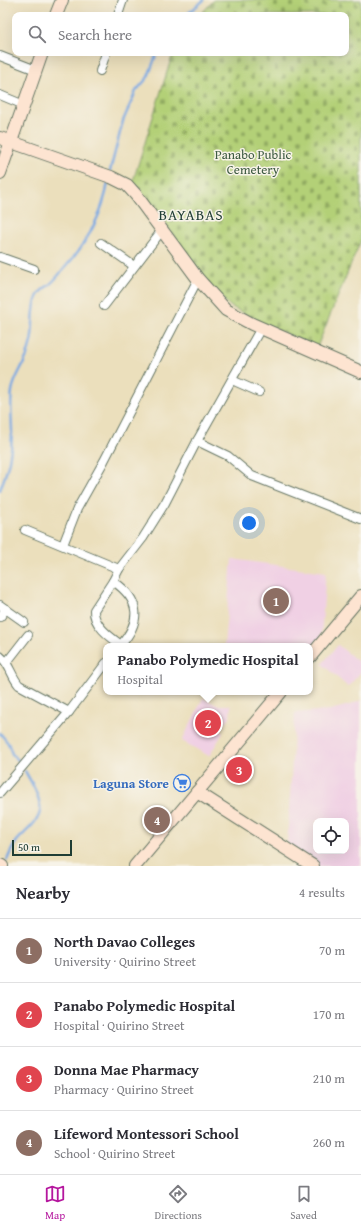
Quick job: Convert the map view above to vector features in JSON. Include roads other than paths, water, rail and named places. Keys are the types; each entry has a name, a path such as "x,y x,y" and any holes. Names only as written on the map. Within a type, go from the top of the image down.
{"street":[{"path":"57,12 62,0"},
{"path":"119,12 123,0"},
{"path":"0,56 36,70"},
{"path":"0,173 6,140 24,105 41,56"},
{"path":"100,71 105,56"},
{"path":"0,95 24,105"},
{"path":"6,140 127,184 163,229 198,278 226,310 261,328 361,372"},
{"path":"104,306 163,229"},
{"path":"101,243 134,266"},
{"path":"0,257 34,268"},
{"path":"62,545 77,509 104,462 198,278"},
{"path":"118,643 100,626 94,615 94,610 119,569 143,538 165,504 197,441 261,328"},
{"path":"232,380 259,392"},
{"path":"197,441 228,456 252,476 361,519"},
{"path":"25,530 119,569"},
{"path":"112,581 126,592 136,608 136,618 133,627 122,643"},
{"path":"313,653 361,596"},
{"path":"0,618 3,607 24,622"},
{"path":"7,662 28,635"},
{"path":"0,656 7,662 19,686 68,712"},
{"path":"2,788 68,712 103,667"},
{"path":"135,866 278,695"},
{"path":"197,792 313,866"}],"waterway":[{"path":"190,12 204,0"},
{"path":"110,171 123,121 136,91 148,77 156,56"},
{"path":"0,490 7,470 11,448 12,391 27,356 31,342 34,310 37,297 41,291 51,283 70,262 85,241 97,219 108,183"},
{"path":"0,733 8,743 12,754 18,760"},
{"path":"7,860 20,837 33,825 39,816 39,801 32,783 25,771"}],"place":[{"name":"North Davao Colleges","path":"276,601"},
{"name":"Panabo Polymedic Hospital","path":"208,723"},
{"name":"Donna Mae Pharmacy","path":"239,770"},
{"name":"Laguna Store","path":"182,783"},
{"name":"Lifeword Montessori School","path":"157,820"}],"district":[{"name":"BAYABAS","path":"191,214"}],"park label":[{"name":"Panabo Public Cemetery","path":"253,162"}]}
